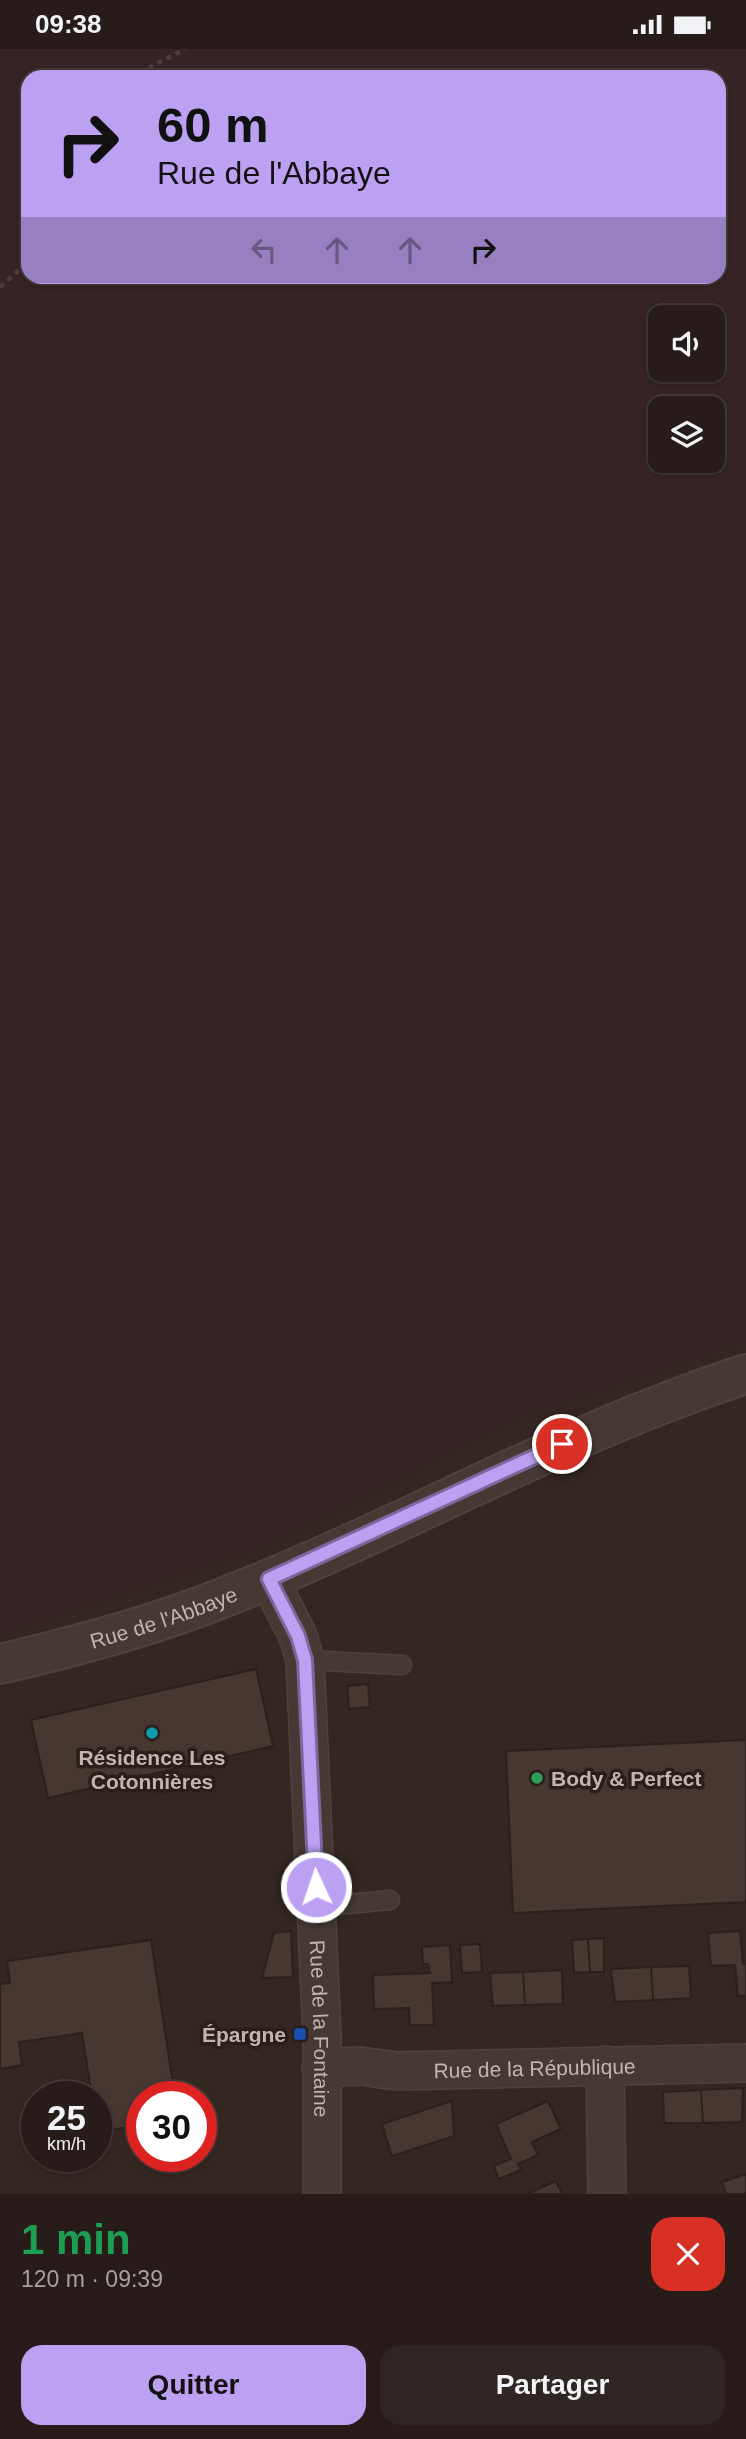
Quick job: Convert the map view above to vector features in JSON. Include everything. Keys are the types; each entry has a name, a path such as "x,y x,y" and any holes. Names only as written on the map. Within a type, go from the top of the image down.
{"street":[{"name":"Rue de l'Abbaye","path":"0,1664 147,1625 269,1579 651,1406 746,1374"},
{"name":"Rue de la Fontaine","path":"269,1579 298,1636 305,1660 317,1907 322,2194"},
{"name":"Rue de la République","path":"321,2069 360,2066 397,2071 746,2063"},
{"path":"605,2065 607,2194"}],"lane":[{"path":"305,1660 402,1665"},
{"path":"317,1907 390,1900"}],"path":[{"path":"144,70 185,49"},
{"path":"0,287 21,268"}],"shaded area":[{"path":"0,49 746,49 746,1340 518,1417 268,1544 0,1633"}],"building":[{"name":"Résidence Les Cotonnières","path":"256,1669 273,1746 48,1798 31,1720"},
{"path":"368,1684 370,1707 349,1709 347,1686"},
{"path":"746,1740 746,1902 513,1913 506,1751"},
{"path":"291,1931 293,1977 262,1978 274,1933"},
{"path":"740,1931 743,1964 746,1964 746,1996 738,1996 735,1965 711,1966 708,1933"},
{"path":"604,1938 604,1972 590,1972 588,1939"},
{"path":"588,1939 590,1972 574,1973 572,1940"},
{"path":"151,1940 173,2081 126,2081 126,2127 112,2130 112,2081 90,2081 82,2033 19,2042 22,2065 0,2069 0,1984 10,1983 7,1961"},
{"path":"480,1944 482,1972 462,1973 460,1945"},
{"path":"450,1945 452,1982 432,1983 434,2025 410,2025 409,2008 374,2009 373,1975 430,1973 428,1964 423,1964 422,1947"},
{"path":"689,1966 691,1998 653,2000 651,1967"},
{"path":"651,1967 653,2000 615,2002 611,1969"},
{"path":"562,1970 563,2004 525,2005 523,1972"},
{"path":"523,1972 525,2005 493,2006 490,1973"},
{"path":"743,2088 742,2122 703,2123 701,2090"},
{"path":"701,2090 703,2123 664,2123 663,2092"},
{"path":"452,2101 454,2136 392,2156 382,2124"},
{"path":"548,2101 561,2129 532,2142 538,2155 518,2164 521,2170 499,2179 494,2166 511,2159 496,2124"},
{"path":"746,2174 746,2194 726,2194 722,2182"},
{"path":"556,2181 562,2194 527,2194"}],"place":[{"name":"Résidence Les Cotonnières","path":"152,1733"},
{"name":"Body & Perfect","path":"537,1778"},
{"name":"Épargne","path":"300,2034"}],"route":[{"path":"316,1887 305,1660 298,1636 269,1579 562,1444"}]}
